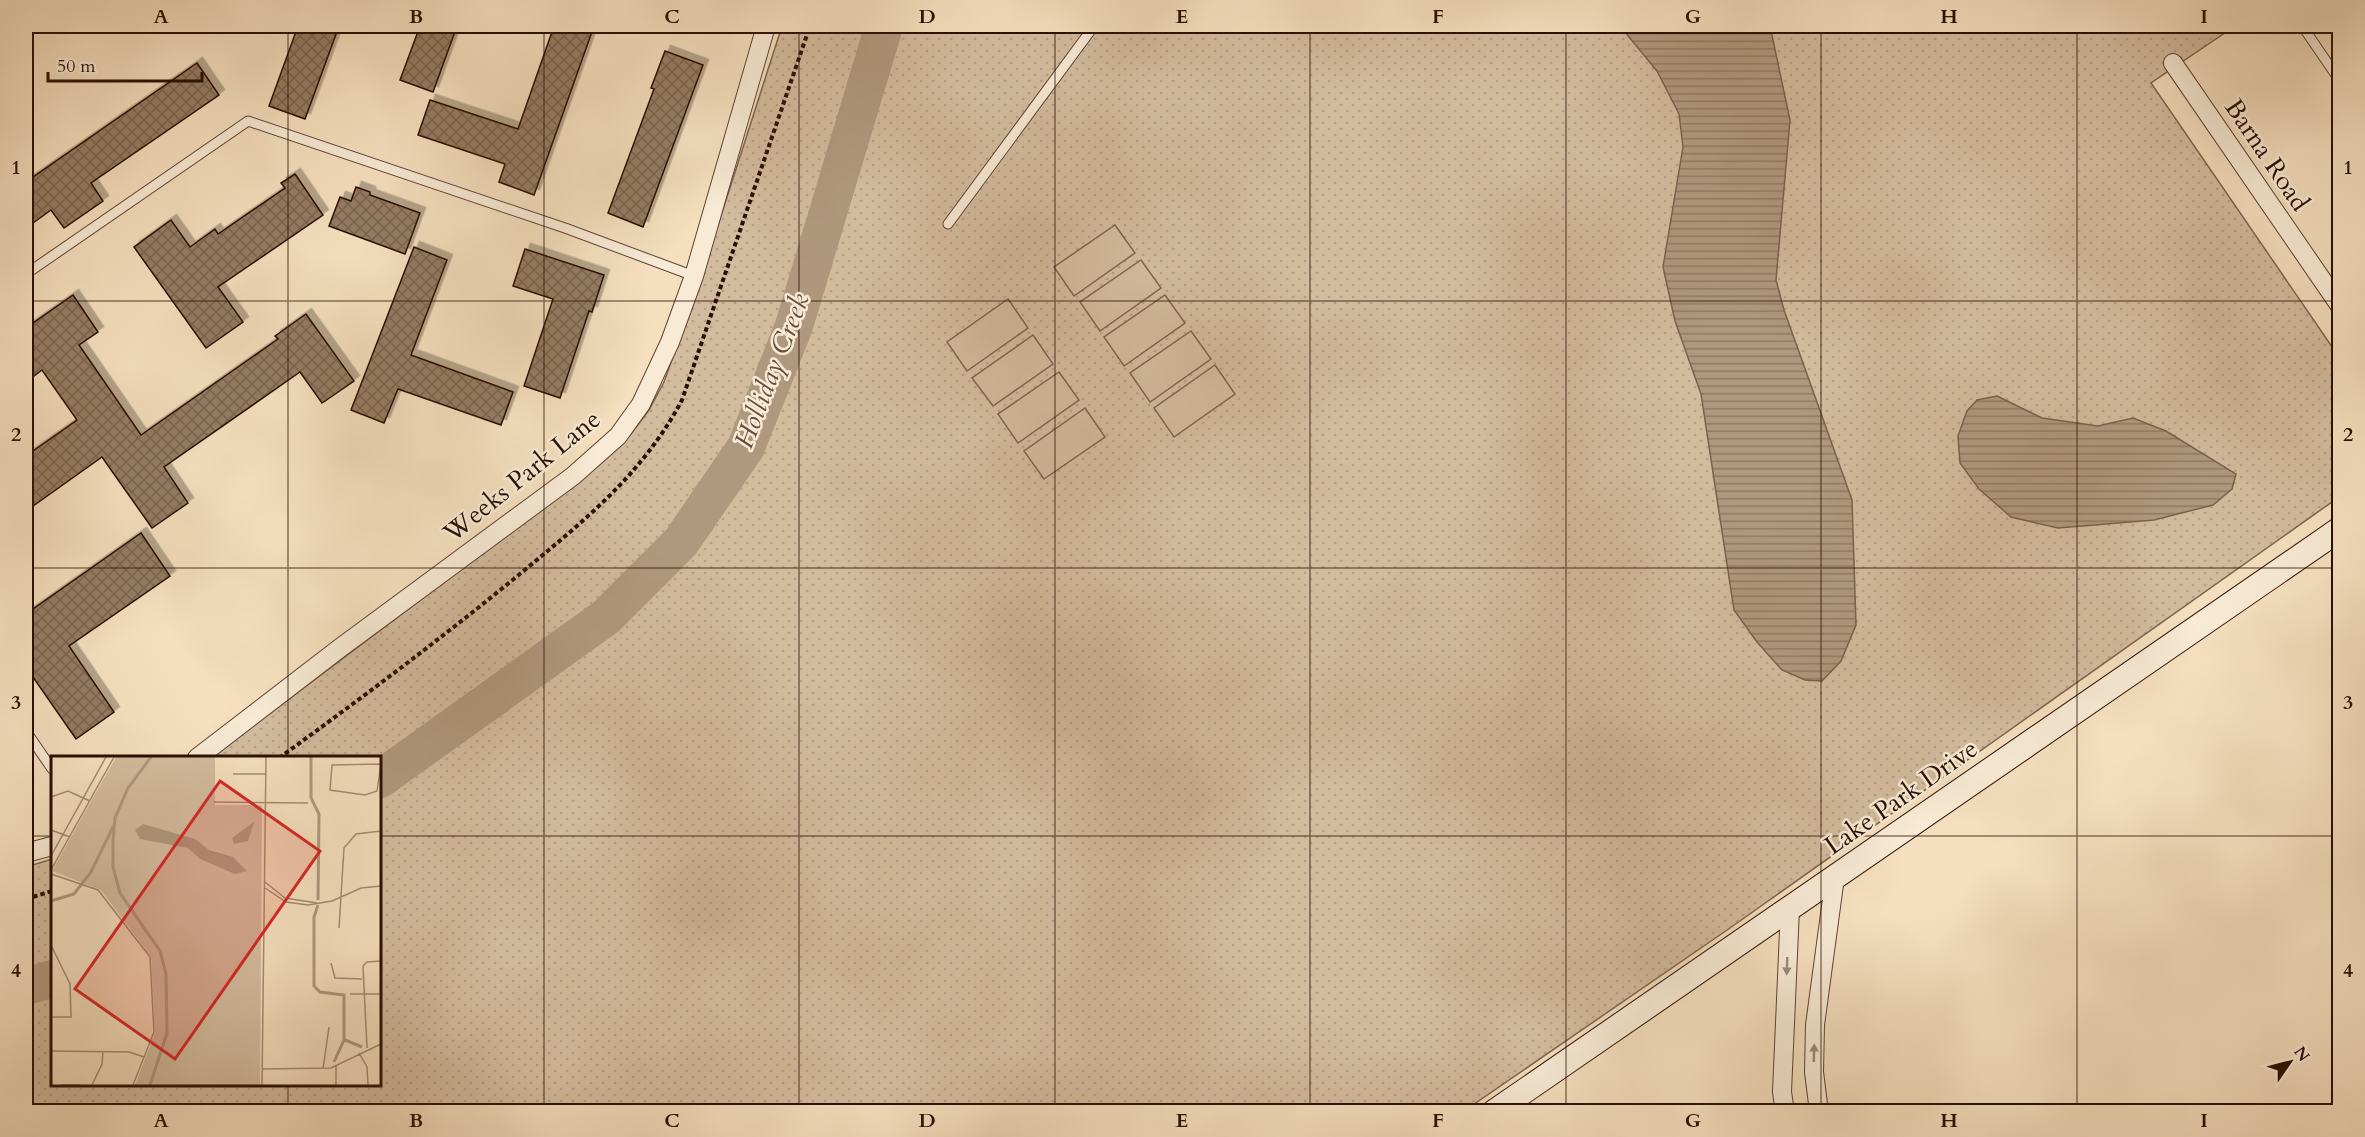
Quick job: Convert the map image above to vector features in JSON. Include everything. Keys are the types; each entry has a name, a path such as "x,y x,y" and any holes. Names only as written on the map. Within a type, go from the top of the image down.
{"street":[{"name":"Weeks Park Lane","path":"199,756 340,648 573,476 618,436 641,404 656,376 694,276 766,26"},
{"name":"Barna Road","path":"2173,63 2340,306"},
{"name":"Lake Park Drive","path":"1494,1112 2340,529"},
{"path":"26,854 51,846"},
{"path":"1819,1112 1814,1072 1815,1025 1835,877"},
{"path":"1785,1112 1782,1092 1790,908"}],"lane":[{"path":"948,224 1094,26"},
{"path":"2304,26 2340,81"},
{"path":"26,274 248,121 565,228 694,276"},
{"path":"26,731 51,768"}],"path":[{"path":"26,899 51,891"}],"shaded area":[{"path":"782,26 2235,26 2151,83 2339,357 2339,497 1730,928 1464,1111 26,1112 26,867 51,859 51,1086 381,1086 381,756 213,756 524,522 613,452 631,434 649,410 664,382 701,278"},
{"path":"1620,26 1770,26 1790,120 1776,280 1784,310 1852,500 1856,625 1841,661 1822,681 1805,680 1782,670 1757,642 1734,610 1701,394 1675,321 1663,267 1683,147 1679,114 1657,71"},
{"path":"1115,225 1135,253 1074,296 1054,267"},
{"path":"1141,260 1161,288 1100,331 1080,302"},
{"path":"1165,295 1185,323 1124,366 1104,337"},
{"path":"1008,299 1028,328 967,371 947,342"},
{"path":"1191,331 1211,359 1150,402 1130,373"},
{"path":"1033,335 1053,364 993,406 972,378"},
{"path":"1215,365 1235,394 1174,437 1154,408"},
{"path":"1059,372 1079,400 1018,443 998,414"},
{"path":"1997,396 2042,418 2098,426 2133,418 2166,431 2236,474 2232,489 2213,505 2154,520 2058,528 2011,517 1979,489 1960,463 1958,436 1967,411 1977,400"},
{"path":"1085,408 1105,437 1044,479 1024,451"}],"building":[{"path":"298,26 339,26 305,119 269,106"},
{"path":"420,26 457,26 433,92 400,80"},
{"path":"554,26 594,26 534,195 499,182 505,164 418,135 430,100 518,129"},
{"path":"665,51 703,65 643,227 608,213 654,89 651,88"},
{"path":"197,63 219,95 91,183 103,201 64,228 51,210 26,228 26,182"},
{"path":"295,174 323,215 218,287 243,322 206,348 134,247 171,220 190,247 215,229 218,234 285,188 281,183"},
{"path":"356,187 370,192 370,195 420,213 405,254 329,226 340,197 351,201"},
{"path":"414,247 447,260 411,355 513,392 501,425 398,389 384,423 351,410"},
{"path":"525,249 604,275 592,312 589,311 560,398 524,386 553,299 513,286"},
{"path":"73,295 98,332 79,345 141,435 278,339 275,336 306,314 354,381 322,403 300,372 164,467 188,503 152,528 102,457 26,511 26,456 77,420 42,370 26,382 26,328"},
{"path":"141,533 170,576 69,646 114,712 76,739 26,667 26,614"}],"waterway":[{"name":"Holliday Creek","path":"381,778 606,617 681,542 746,447 794,326 884,26"},
{"name":"Holliday Creek","path":"26,986 51,979"}]}
